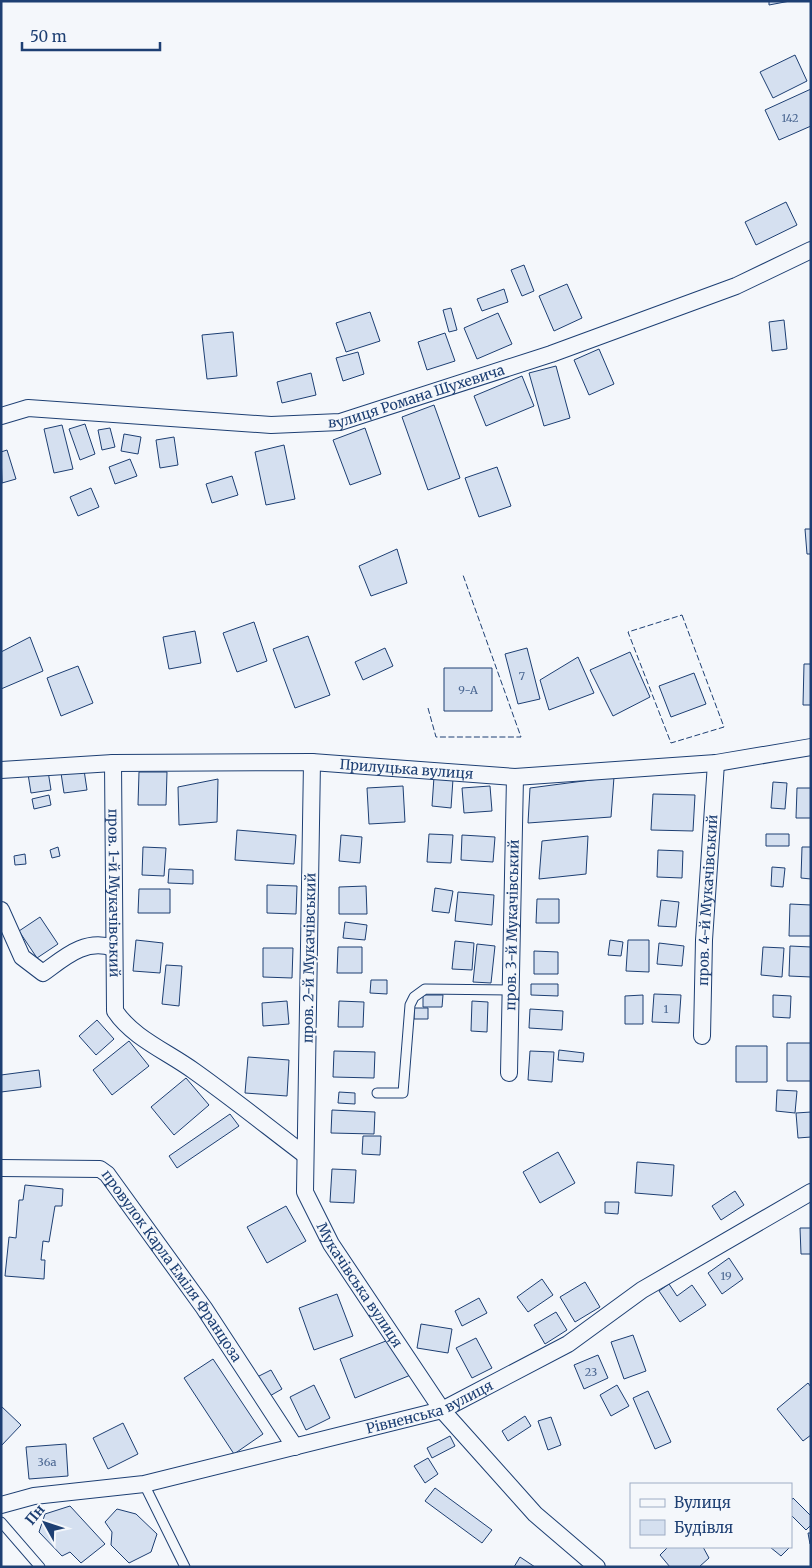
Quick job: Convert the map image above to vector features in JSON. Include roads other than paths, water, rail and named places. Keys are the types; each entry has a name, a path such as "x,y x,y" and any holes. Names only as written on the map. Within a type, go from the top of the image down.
{"street":[{"name":"вулиця Романа Шухевича","path":"1,416 28,408 271,425 340,422 560,351 736,286 811,250"},
{"name":"Прилуцька вулиця","path":"1,770 112,763 312,762 516,777 716,763 811,747"},
{"name":"пров. 2-й Мукачівський","path":"305,1155 312,762"},
{"name":"пров. 1-й Мукачівський","path":"112,763 115,1011 122,1021 194,1070 305,1155"},
{"name":"пров. 4-й Мукачівський","path":"702,1036 704,940 716,763"},
{"name":"пров. 3-й Мукачівський","path":"509,1073 516,777"},
{"path":"1,910 22,957 42,974 74,950 102,944 113,948"},
{"name":"Мукачівська вулиця","path":"305,1155 305,1192 330,1244 442,1410 535,1514 597,1567"},
{"name":"провулок Карла Еміля Францоза","path":"1,1168 100,1169 107,1174 204,1308 295,1447"},
{"name":"Рівненська вулиця","path":"2,1504 34,1496 144,1484 442,1410 568,1344 642,1290 811,1192"}],"lane":[{"path":"377,1093 403,1093 410,1005 420,992 425,989 511,990"},
{"path":"144,1484 185,1567"},
{"path":"1,1522 40,1567"}]}
